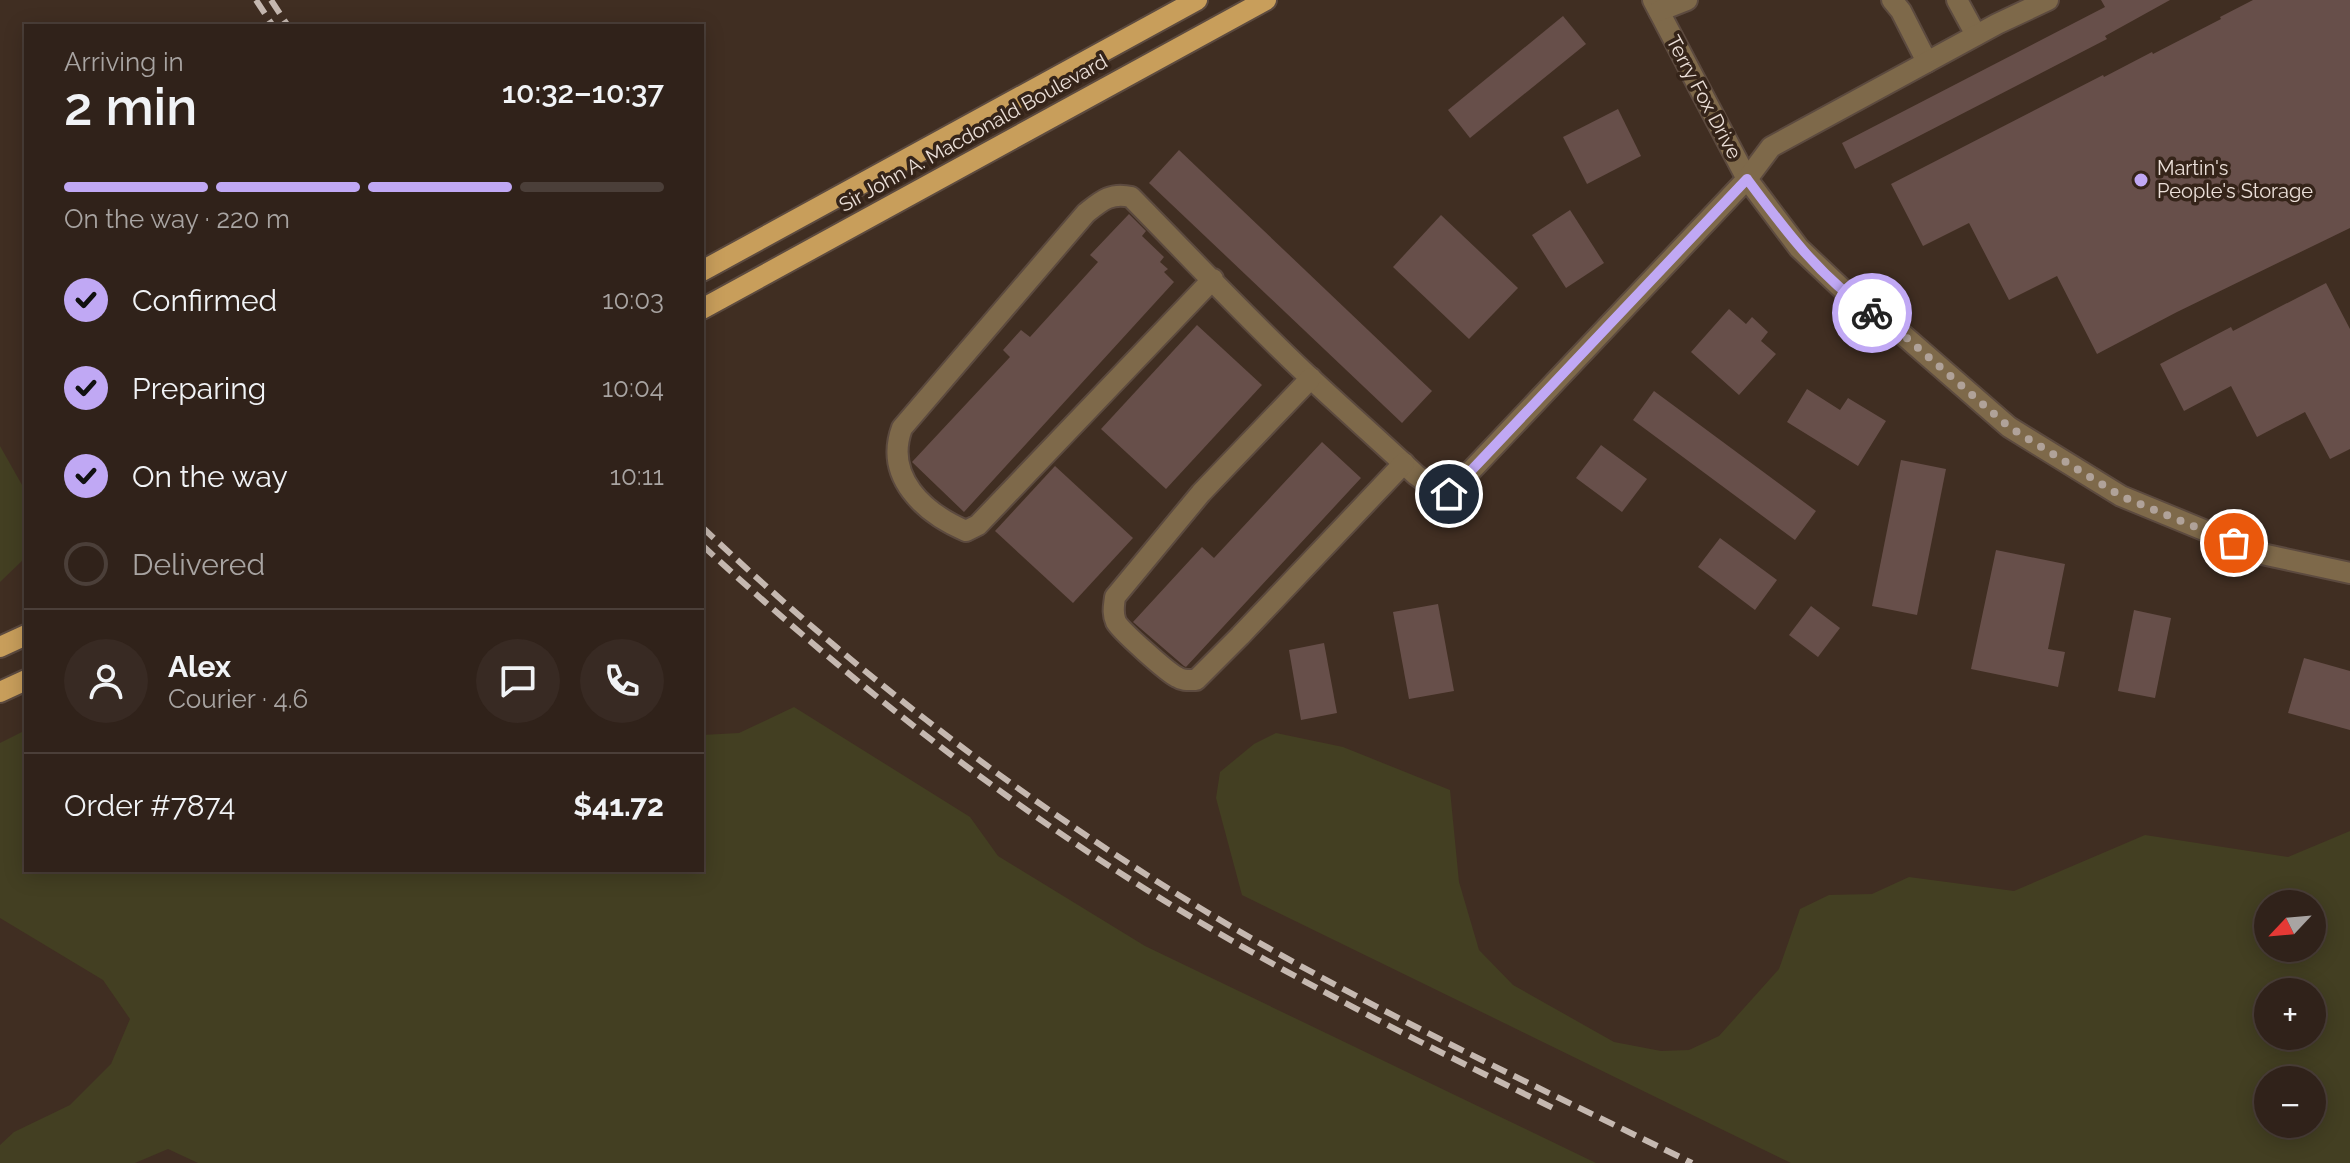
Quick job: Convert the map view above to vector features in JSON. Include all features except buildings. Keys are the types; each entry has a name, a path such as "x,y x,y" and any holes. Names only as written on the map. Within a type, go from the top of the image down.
{"main road":[{"name":"Sir John A. Macdonald Boulevard","path":"704,270 1197,0"},
{"name":"Sir John A. Macdonald Boulevard","path":"704,308 1266,0"},
{"path":"0,647 24,636"},
{"path":"0,692 24,681"}],"street":[{"path":"1656,6 1687,0"},
{"path":"1892,0 1901,11 1927,62"},
{"path":"1957,0 1976,35"},
{"path":"1213,279 978,525 966,531 946,522 918,499 901,477 897,442 902,428 1086,213 1105,198 1120,194 1131,197 1213,279 1311,378 1404,463 1434,488 1449,494 1747,179 1771,147 1976,35 2048,0"},
{"name":"Terry Fox Drive","path":"1656,6 1747,179 1799,248 1854,300 1901,333 2009,427 2121,496 2262,554 2350,573"},
{"path":"1311,378 1201,493 1115,597 1113,610 1117,624 1127,634 1176,677 1196,680 1404,463"}],"shaded area":[{"path":"0,446 24,488 24,559 0,582"},
{"path":"794,707 970,817 998,856 1145,946 1596,1163 198,1163 168,1149 135,1163 0,1163 0,1145 14,1132 70,1105 111,1064 130,1019 103,980 0,918 0,743 24,731 24,872 704,872 704,735 739,733"},
{"path":"1276,733 1343,747 1450,790 1459,882 1479,950 1513,985 1614,1042 1661,1051 1689,1050 1719,1036 1779,969 1800,909 1829,895 1872,894 1909,877 2014,891 2145,835 2288,857 2350,831 2350,1163 1791,1163 1242,895 1216,798 1220,772 1254,744"}],"railway":[{"path":"256,0 272,24"},
{"path":"271,0 287,24"},
{"path":"704,529 881,684 1006,779 1137,869 1324,979 1692,1163"},
{"path":"704,547 753,592 913,725 1081,847 1190,916 1294,975 1559,1111"}],"way so far":[{"path":"1872,313 1901,333 2009,427 2121,496 2234,543"}],"place":[{"name":"Martin's People's Storage","path":"2141,180"}],"route":[{"path":"1449,494 1747,179 1799,248 1872,313"}]}
